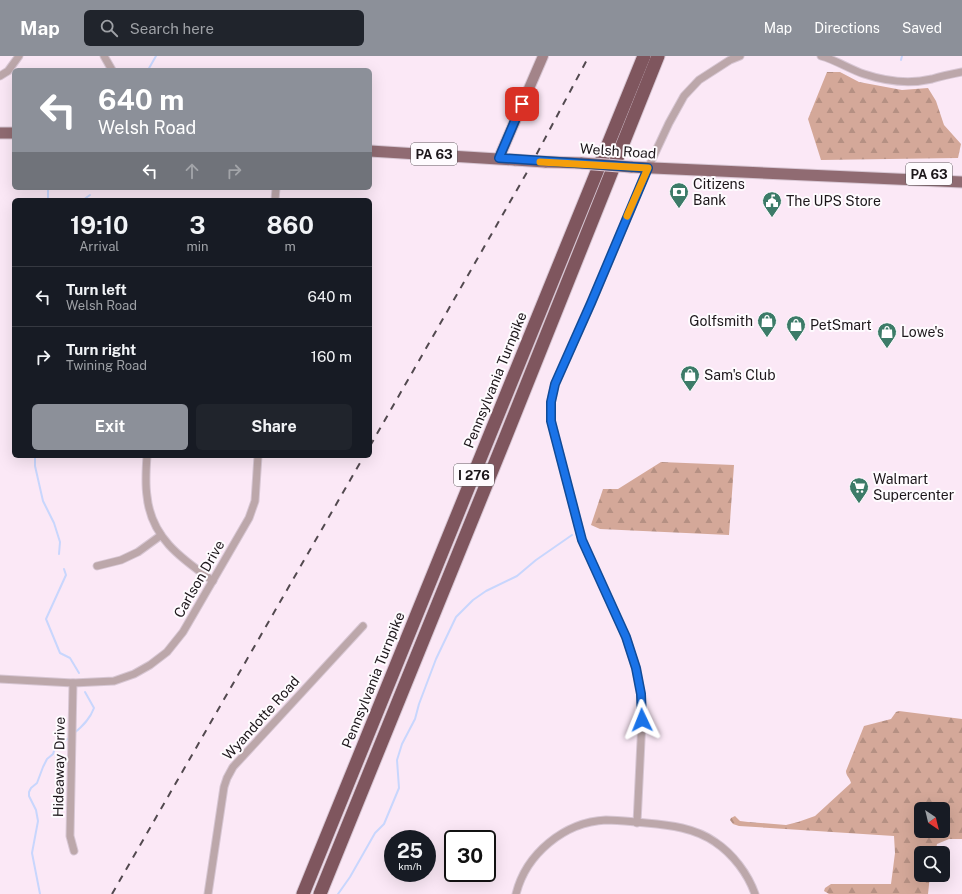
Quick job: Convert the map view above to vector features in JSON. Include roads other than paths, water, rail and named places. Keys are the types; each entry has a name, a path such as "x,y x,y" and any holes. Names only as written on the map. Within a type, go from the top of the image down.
{"highway":[{"name":"Pennsylvania Turnpike","path":"303,894 644,56"},
{"name":"I 276","path":"320,894 658,56"}],"main road":[{"path":"0,133 12,133"},
{"name":"Welsh Road","path":"372,151 648,168 864,176 886,172 961,176"}],"street":[{"path":"0,76 8,71 19,56"},
{"path":"104,56 111,68"},
{"path":"499,158 543,56"},
{"path":"637,823 642,720 641,694 636,668 626,637 582,540 551,421 551,402 555,384 669,122 688,91 703,77 730,60 740,56"},
{"path":"821,56 832,59 863,73 885,79 921,81 962,72"},
{"path":"147,458 147,498 151,516 160,536 179,556 213,581"},
{"name":"Carlson Drive","path":"0,679 73,683 114,681 134,674 150,665 167,652 183,632 250,518 255,501 258,458"},
{"path":"97,566 121,560 132,555 160,536"},
{"name":"Wyandotte Road","path":"208,894 224,787 233,767 363,626"},
{"name":"Hideaway Drive","path":"73,683 70,836 74,851"},
{"path":"516,894 525,870 536,855 555,837 581,825 606,820 662,824 689,829 715,842 736,860 751,883 755,894"}],"waterway":[{"path":"149,68 156,56"},
{"path":"901,60 902,56"},
{"path":"48,190 48,198"},
{"path":"86,198 90,195"},
{"path":"35,458 35,466 43,501 54,523 60,542 59,554"},
{"path":"338,894 350,877 375,833 384,824 399,788 397,760 402,744 415,719 436,659 456,617 473,600 486,591 517,576 536,560 572,535"},
{"path":"64,569 66,575 46,619 60,653 70,658 79,673"},
{"path":"73,734 86,722 94,708 85,692"},
{"path":"40,894 32,853 38,821 36,810 29,796 29,792 37,783 47,759 53,754 55,748 70,737"}],"railway":[{"path":"372,443 526,174 589,56"},
{"path":"112,894 363,458"}],"place":[{"name":"Citizens Bank","path":"679,209"},
{"name":"The UPS Store","path":"772,218"},
{"name":"Golfsmith","path":"767,338"},
{"name":"PetSmart","path":"796,342"},
{"name":"Lowe's","path":"887,349"},
{"name":"Sam's Club","path":"690,392"},
{"name":"Walmart Supercenter","path":"859,504"}]}
